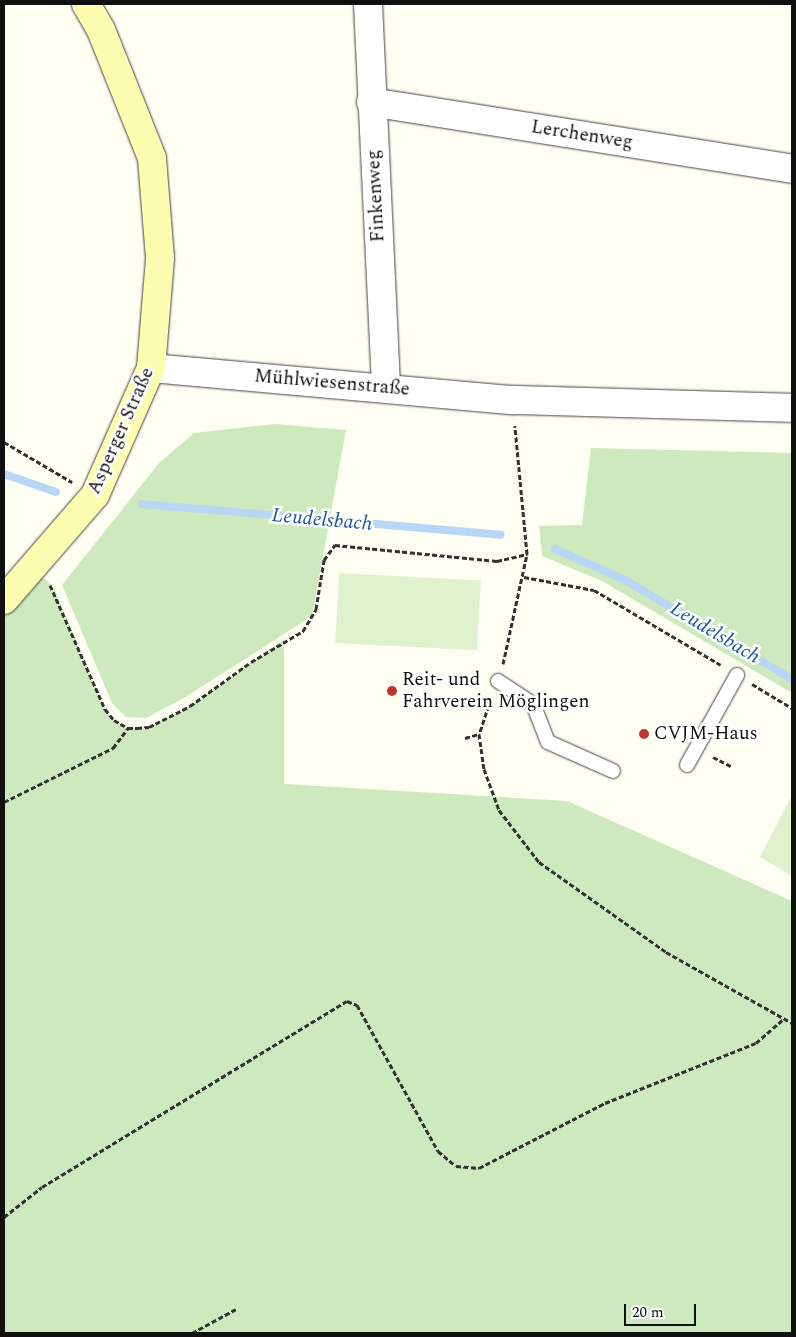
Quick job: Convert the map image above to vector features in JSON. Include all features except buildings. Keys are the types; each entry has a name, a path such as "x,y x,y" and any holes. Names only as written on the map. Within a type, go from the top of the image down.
{"street":[{"name":"Asperger Straße","path":"4,600 34,569 96,495 152,368 160,258 152,158 101,30 86,4"},
{"name":"Finkenweg","path":"368,4 371,102 386,388"},
{"name":"Lerchenweg","path":"371,102 792,169"},
{"name":"Mühlwiesenstraße","path":"152,368 513,400 792,408"}],"lane":[{"path":"687,765 737,675"},
{"path":"498,681 532,704 548,742 613,771"}],"path":[{"path":"513,400 527,554 524,577 498,681 479,734 484,769 499,810 539,862 666,952 792,1023"},
{"path":"4,442 96,495"},
{"path":"34,569 54,588 105,709 114,720 128,728 149,726 190,706 251,662 303,631 316,609 324,560 335,545 497,561 527,554"},
{"path":"524,577 594,590 792,708"},
{"path":"4,802 113,748 128,728"},
{"path":"465,738 479,734"},
{"path":"4,1217 42,1187 347,1001 357,1005 438,1151 456,1166 479,1168 605,1103 756,1043 784,1019"},
{"path":"192,1333 236,1309"}],"green space":[{"path":"275,424 346,430 312,616 184,698 146,718 126,717 112,703 62,585 159,463 194,433"},
{"path":"591,448 792,453 792,693 602,581 542,556 539,526 582,525"},
{"path":"34,569 54,588 105,709 114,720 128,728 149,727 190,706 284,639 284,784 567,801 792,901 792,1333 4,1333 4,600"},
{"path":"339,573 481,580 477,650 335,643"},
{"path":"792,795 792,876 760,857"}],"waterway":[{"name":"Leudelsbach","path":"4,474 56,492"},
{"name":"Leudelsbach","path":"142,504 501,535"},
{"name":"Leudelsbach","path":"555,549 625,580 792,679"}],"place":[{"name":"Reit- und Fahrverein Möglingen","path":"392,691"},
{"name":"CVJM-Haus","path":"644,734"}]}
